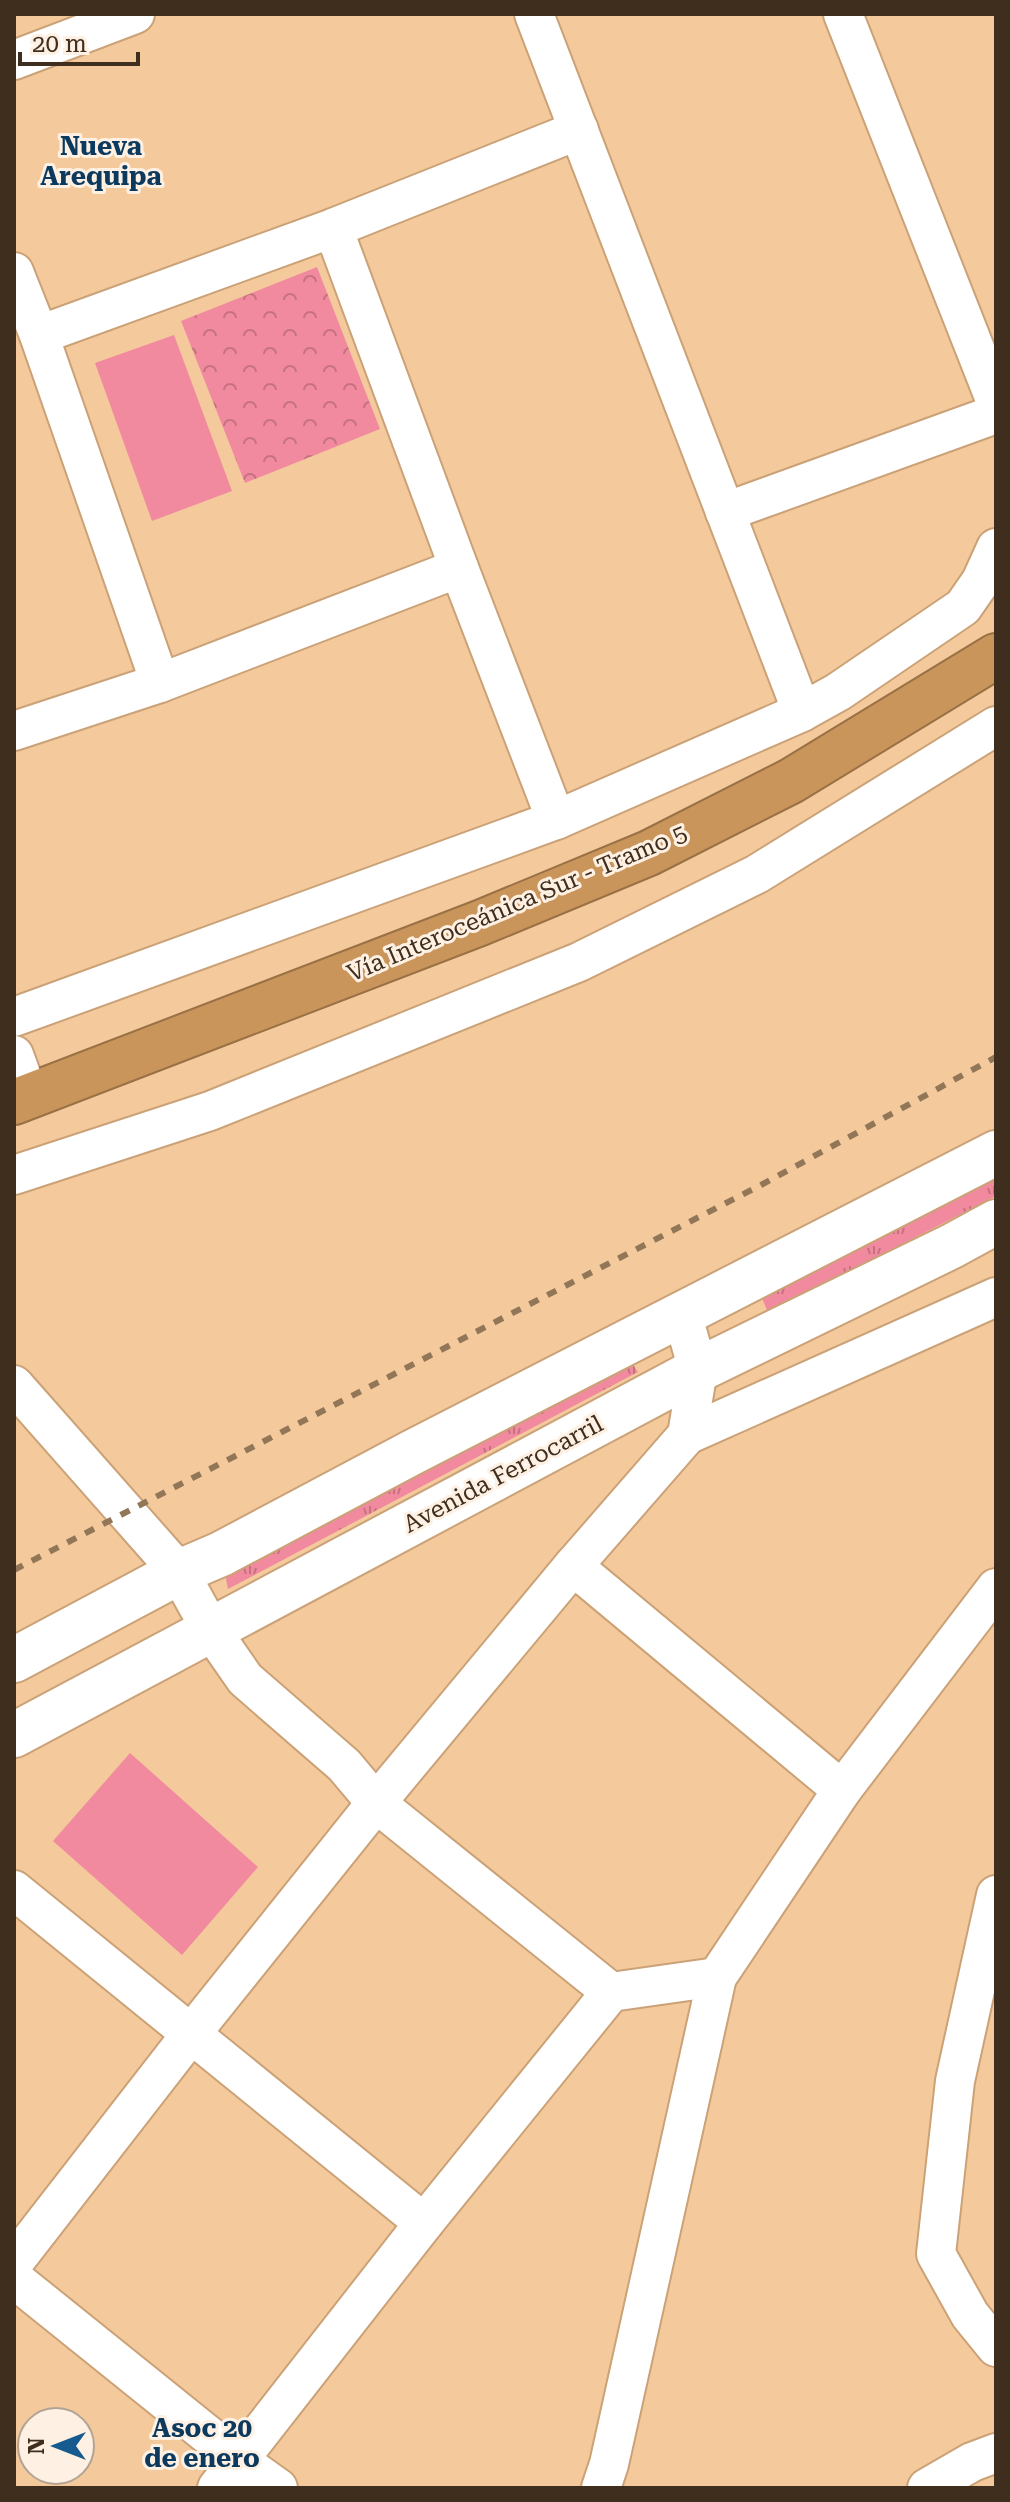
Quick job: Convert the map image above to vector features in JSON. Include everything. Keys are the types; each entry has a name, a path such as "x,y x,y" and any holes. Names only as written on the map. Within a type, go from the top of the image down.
{"highway":[{"name":"Vía Interoceánica Sur - Tramo 5","path":"21,1099 480,923 649,853 791,781 996,656"}],"main road":[{"path":"14,1660 179,1572 221,1554 996,1153"},
{"name":"Avenida Ferrocarril","path":"14,1735 698,1370 996,1222"}],"street":[{"path":"14,60 135,14"},
{"path":"534,14 802,712"},
{"path":"843,14 996,402"},
{"path":"39,335 333,228 579,130"},
{"path":"333,228 556,820"},
{"path":"14,272 39,335 160,683"},
{"path":"725,512 996,414"},
{"path":"14,1017 556,820 802,712 838,692 963,607 981,581 996,548"},
{"path":"14,731 160,683 459,568"},
{"path":"14,1175 210,1111 579,962 757,874 996,726"},
{"path":"14,1055 21,1099"},
{"path":"14,2262 376,1803 573,1566 687,1435 996,1297"},
{"path":"682,1313 698,1370 687,1435"},
{"path":"14,1385 179,1572 211,1630 245,1679 344,1765 376,1803 611,1992"},
{"path":"573,1566 842,1790"},
{"path":"601,2488 609,2464 717,1977 842,1790 996,1588"},
{"path":"14,1890 424,2223"},
{"path":"996,1895 955,2081 936,2254 970,2315 996,2347"},
{"path":"228,2474 424,2223 611,1992 717,1977"},
{"path":"14,2279 228,2474 278,2488"},
{"path":"927,2488 972,2462 996,2453"}],"green space":[{"path":"317,267 380,429 245,483 181,321"},
{"path":"174,335 232,491 152,521 95,363"},
{"path":"996,1176 996,1196 768,1313 762,1298"},
{"path":"630,1360 638,1372 228,1589 225,1574"},
{"path":"130,1753 258,1867 182,1955 53,1841"}],"railway":[{"path":"14,1570 761,1185 996,1057"}],"district":[{"name":"Nueva Arequipa","path":"101,161"},
{"name":"Asoc 20 de enero","path":"202,2443"}]}
